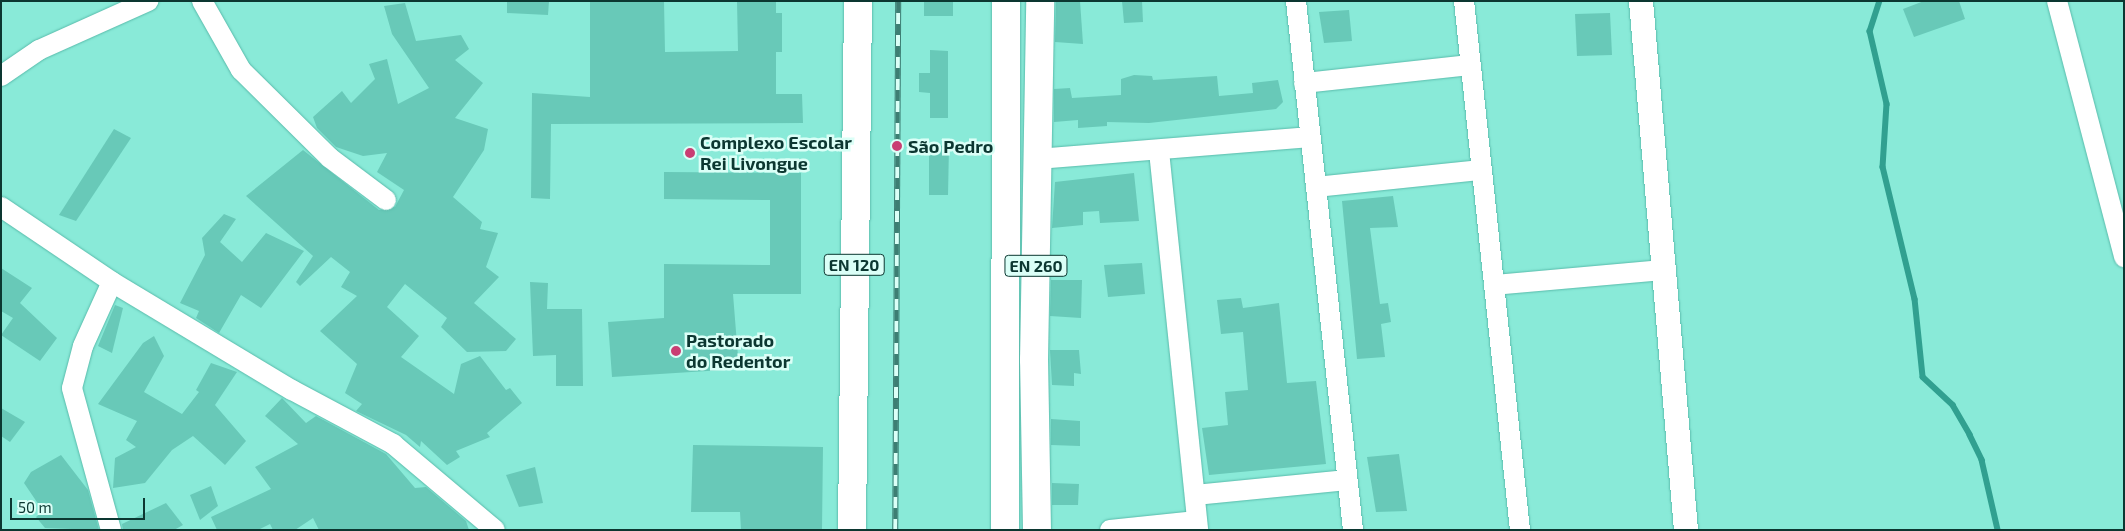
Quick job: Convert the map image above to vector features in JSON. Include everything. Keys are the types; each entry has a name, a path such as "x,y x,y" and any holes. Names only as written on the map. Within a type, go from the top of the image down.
{"main road":[{"name":"EN 120","path":"852,530 858,1"},
{"name":"EN 260","path":"1005,530 1002,359 1006,1"},
{"name":"EN 260","path":"1037,530 1034,360 1040,1"},
{"path":"1002,359 1034,360"}],"street":[{"path":"1,76 39,50 148,1"},
{"path":"202,1 241,70 330,158 386,200"},
{"path":"1296,1 1353,530"},
{"path":"1464,1 1469,66 1520,530"},
{"path":"1641,1 1661,270 1686,530"},
{"path":"2057,1 2124,257"},
{"path":"1304,83 1469,66"},
{"path":"1038,159 1159,151 1310,137"},
{"path":"1110,530 1197,525 1159,151"},
{"path":"1316,187 1481,170"},
{"path":"1,207 112,282 292,390 393,444 495,530"},
{"path":"1494,285 1661,270"},
{"path":"111,530 72,388 83,346 112,282"},
{"path":"1195,495 1348,480"}],"building":[{"path":"507,1 549,1 548,15 507,13"},
{"path":"590,1 664,1 665,52 738,51 737,1 776,1 776,13 782,13 782,52 776,52 776,94 802,94 803,123 551,124 550,199 531,198 532,93 590,97"},
{"path":"924,1 953,1 953,16 924,16"},
{"path":"1056,1 1080,1 1083,44 1055,42"},
{"path":"1122,1 1142,1 1143,22 1124,23"},
{"path":"1924,1 1959,1 1965,19 1914,37 1903,9"},
{"path":"405,3 416,41 461,35 469,49 455,60 483,83 455,118 488,129 484,150 453,197 482,222 480,229 498,233 486,267 499,277 474,303 516,339 506,351 467,352 441,327 447,318 405,284 387,307 419,336 401,357 454,394 461,364 480,356 506,390 510,388 522,403 487,433 490,437 456,451 460,457 447,465 421,441 420,447 406,435 356,411 362,404 345,393 357,364 320,331 357,296 341,287 350,272 331,257 300,286 296,282 313,256 246,196 303,150 379,210 395,207 404,190 377,172 387,153 363,156 336,147 317,128 313,117 342,91 351,103 375,79 369,64 387,59 398,104 429,88 392,34 384,6"},
{"path":"1349,10 1352,41 1324,43 1319,12"},
{"path":"1610,13 1612,55 1577,56 1575,14"},
{"name":"São Pedro","path":"930,50 948,51 948,118 930,118 930,93 919,92 919,73 930,73"},
{"path":"1134,75 1152,76 1153,80 1217,76 1219,96 1253,93 1252,83 1278,80 1283,102 1276,109 1149,123 1107,122 1107,126 1078,128 1078,120 1054,122 1054,89 1070,88 1072,98 1121,95 1121,79"},
{"path":"114,129 131,138 76,221 59,215"},
{"path":"929,145 949,146 948,195 929,195"},
{"path":"664,172 801,173 801,294 733,294 739,369 612,377 608,322 664,318 664,264 770,265 770,200 664,199"},
{"path":"1134,173 1139,221 1100,223 1099,211 1083,212 1083,225 1052,228 1055,182"},
{"path":"1393,196 1398,227 1370,228 1380,304 1388,303 1391,322 1381,324 1385,357 1357,359 1342,201"},
{"path":"224,214 236,219 220,242 242,262 266,233 304,251 261,308 241,295 219,333 196,318 199,311 180,303 205,255 202,238"},
{"path":"1142,263 1145,294 1108,297 1104,265"},
{"path":"1,268 32,288 20,303 57,338 40,361 1,335 13,318 1,311"},
{"path":"1051,280 1082,280 1081,318 1050,316"},
{"path":"530,282 548,283 547,309 582,309 583,386 556,386 556,355 533,356"},
{"path":"1241,298 1243,308 1279,303 1287,383 1316,381 1326,464 1209,475 1202,428 1228,425 1225,392 1248,390 1243,332 1221,334 1217,300"},
{"path":"115,305 123,308 112,353 98,346"},
{"path":"154,336 164,356 144,392 182,414 199,392 196,390 211,363 237,372 215,405 246,441 225,465 193,436 172,450 145,483 113,488 115,458 136,447 126,440 137,421 98,404 143,343"},
{"path":"1050,350 1079,350 1081,374 1074,373 1074,386 1052,385"},
{"path":"282,398 306,423 316,416 386,454 415,488 426,487 466,521 469,530 319,530 313,518 295,530 273,530 270,524 258,530 217,530 211,517 271,489 255,467 298,444 265,416"},
{"path":"1,408 25,422 10,442 1,436"},
{"path":"1051,419 1080,421 1080,446 1051,445"},
{"path":"693,445 823,447 822,530 741,530 740,512 691,512"},
{"path":"1399,454 1407,511 1376,512 1367,457"},
{"path":"61,455 88,490 99,530 45,528 36,517 43,511 24,483 31,472"},
{"path":"535,467 543,503 519,507 506,475"},
{"path":"1052,483 1079,484 1078,505 1052,505"},
{"path":"211,486 218,506 200,520 190,495"},
{"path":"166,503 183,525 174,530 123,530 122,524"}],"waterway":[{"path":"1880,1 1870,31 1887,104 1883,167 1915,299 1923,377 1953,405 1970,435 1982,460 1998,530"}],"railway":[{"path":"895,530 898,1"}],"place":[{"name":"São Pedro","path":"897,146"},
{"name":"Complexo Escolar Rei Livongue","path":"690,153"},
{"name":"Pastorado do Redentor","path":"676,351"}]}
